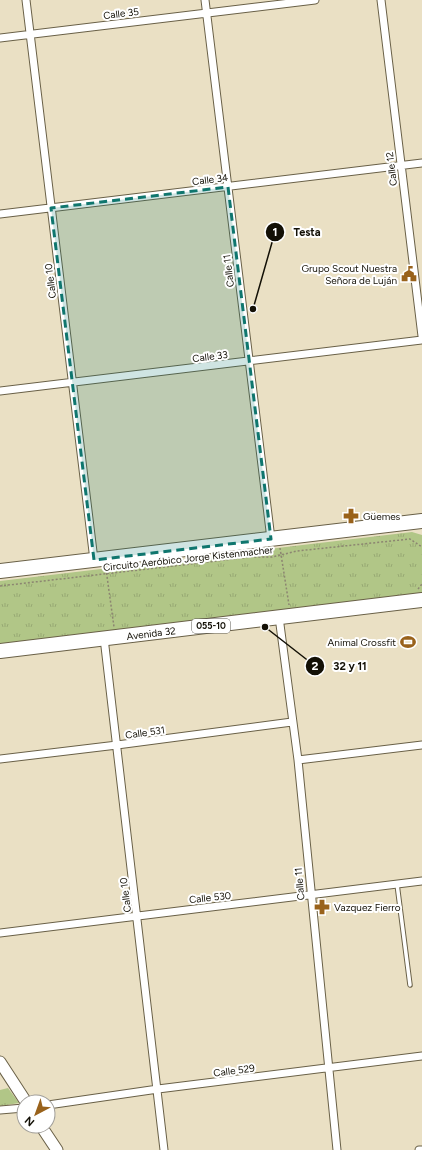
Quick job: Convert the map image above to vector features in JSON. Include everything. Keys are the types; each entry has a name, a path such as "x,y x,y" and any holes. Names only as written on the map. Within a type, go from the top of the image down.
{"highway":[{"path":"0,571 422,521"},
{"name":"Avenida 32","path":"0,651 422,600"}],"street":[{"name":"Calle 10","path":"26,0 72,382 100,560"},
{"name":"Calle 11","path":"205,0 249,361 275,538"},
{"name":"Calle 35","path":"0,38 315,0"},
{"name":"Calle 12","path":"381,0 422,336"},
{"name":"Calle 34","path":"0,214 422,163"},
{"name":"Calle 33","path":"0,391 422,340"},
{"name":"Calle 11","path":"285,616 292,722 298,760 310,895 337,1150"},
{"name":"Calle 10","path":"110,638 117,746 164,1150"},
{"name":"Calle 531","path":"0,759 117,746 292,722"},
{"path":"298,760 422,746"},
{"name":"Calle 530","path":"0,933 422,881"},
{"name":"Calle 529","path":"56,1104 158,1089 422,1056"},
{"path":"0,1062 21,1094"},
{"path":"0,1110 16,1109"},
{"path":"47,1134 57,1150"}],"lane":[{"path":"397,884 410,985"}],"path":[{"path":"275,538 280,555 285,616"},
{"name":"Circuito Aeróbico Jorge Kistenmacher","path":"0,586 251,557 272,557 297,551 410,539 422,547"},
{"path":"100,560 106,573 110,638"}],"highlighted area":[{"path":"228,187 271,539 94,560 51,208"}],"green space":[{"path":"412,532 422,535 422,595 0,647 0,581"},
{"path":"8,1088 16,1099 16,1103 0,1106 0,1090"}],"place":[{"name":"Grupo Scout Nuestra Señora de Luján","path":"409,274"},
{"name":"Testa","path":"253,309"},
{"name":"Güemes","path":"351,516"},
{"name":"32 y 11","path":"265,627"},
{"name":"Animal Crossfit","path":"408,642"},
{"name":"Vazquez Fierro","path":"322,907"}]}
